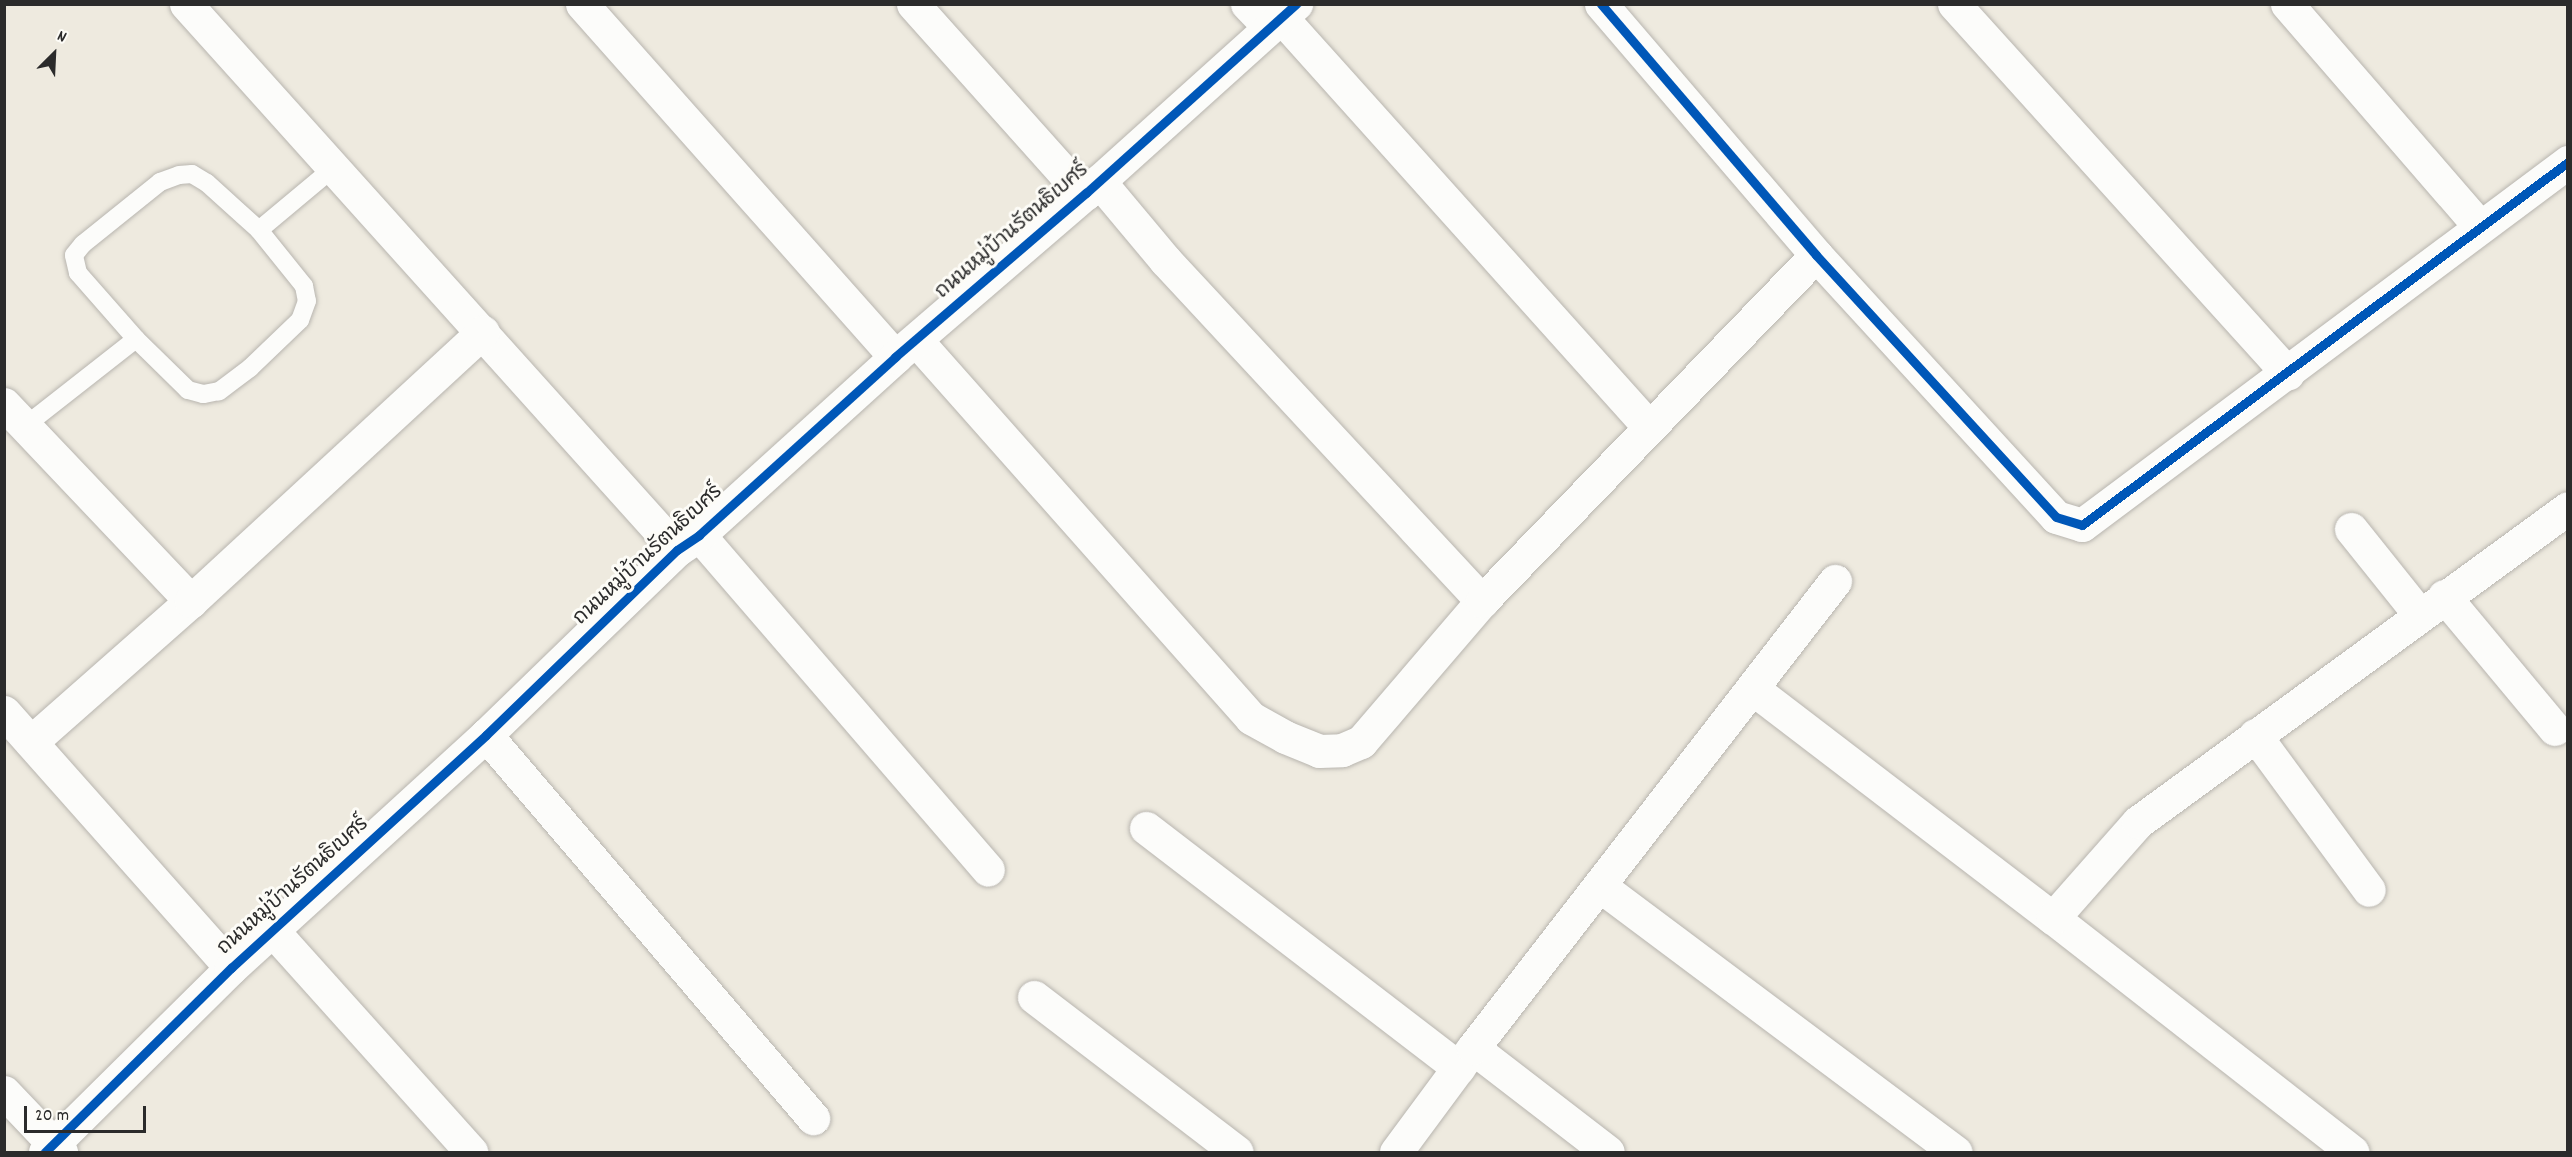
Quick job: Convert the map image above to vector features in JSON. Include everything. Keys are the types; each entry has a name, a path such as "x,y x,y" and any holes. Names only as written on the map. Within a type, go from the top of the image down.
{"street":[{"path":"186,4 332,169 483,332 688,543 988,870"},
{"path":"582,4 1251,718 1285,737 1319,751 1342,750 1361,742 1482,601 1816,255"},
{"path":"913,4 1064,173 1093,187 1482,601"},
{"path":"1601,4 1816,255 2056,517 2082,525 2288,373 2479,226 2568,162"},
{"path":"1954,4 2288,373"},
{"path":"2287,4 2479,226"},
{"path":"1273,13 1649,427"},
{"name":"ถนนหมู่บ้านรัตนธิเบศร์","path":"53,1150 231,968 486,735 688,543 905,349 1093,187 1273,13"},
{"path":"31,742 191,601 483,332"},
{"path":"15,415 191,601"},
{"path":"2053,918 2138,822 2432,605 2568,508"},
{"path":"2351,529 2432,605 2555,729"},
{"path":"1396,1152 1834,581"},
{"path":"1753,689 2053,918 2352,1152"},
{"path":"4,712 231,968"},
{"path":"486,735 813,1118"},
{"path":"2255,735 2369,890"},
{"path":"1146,828 1466,1058 1608,1152"},
{"path":"1600,886 1956,1152"},
{"path":"273,931 471,1152"},
{"path":"1034,998 1237,1152"},
{"path":"4,1092 53,1150"}],"lane":[{"path":"259,230 332,169"},
{"path":"192,174 207,183 259,230 304,286 308,301 300,320 250,368 219,391 203,394 188,390 136,339 78,273 74,255 83,244 160,182 179,175 192,174"},
{"path":"15,415 136,339"}],"cycle path":[{"path":"45,1152 231,968 486,735 677,550 699,535 895,357 1086,193 1296,4"},
{"path":"1601,4 1816,255 2056,517 2082,525 2568,162"}]}
